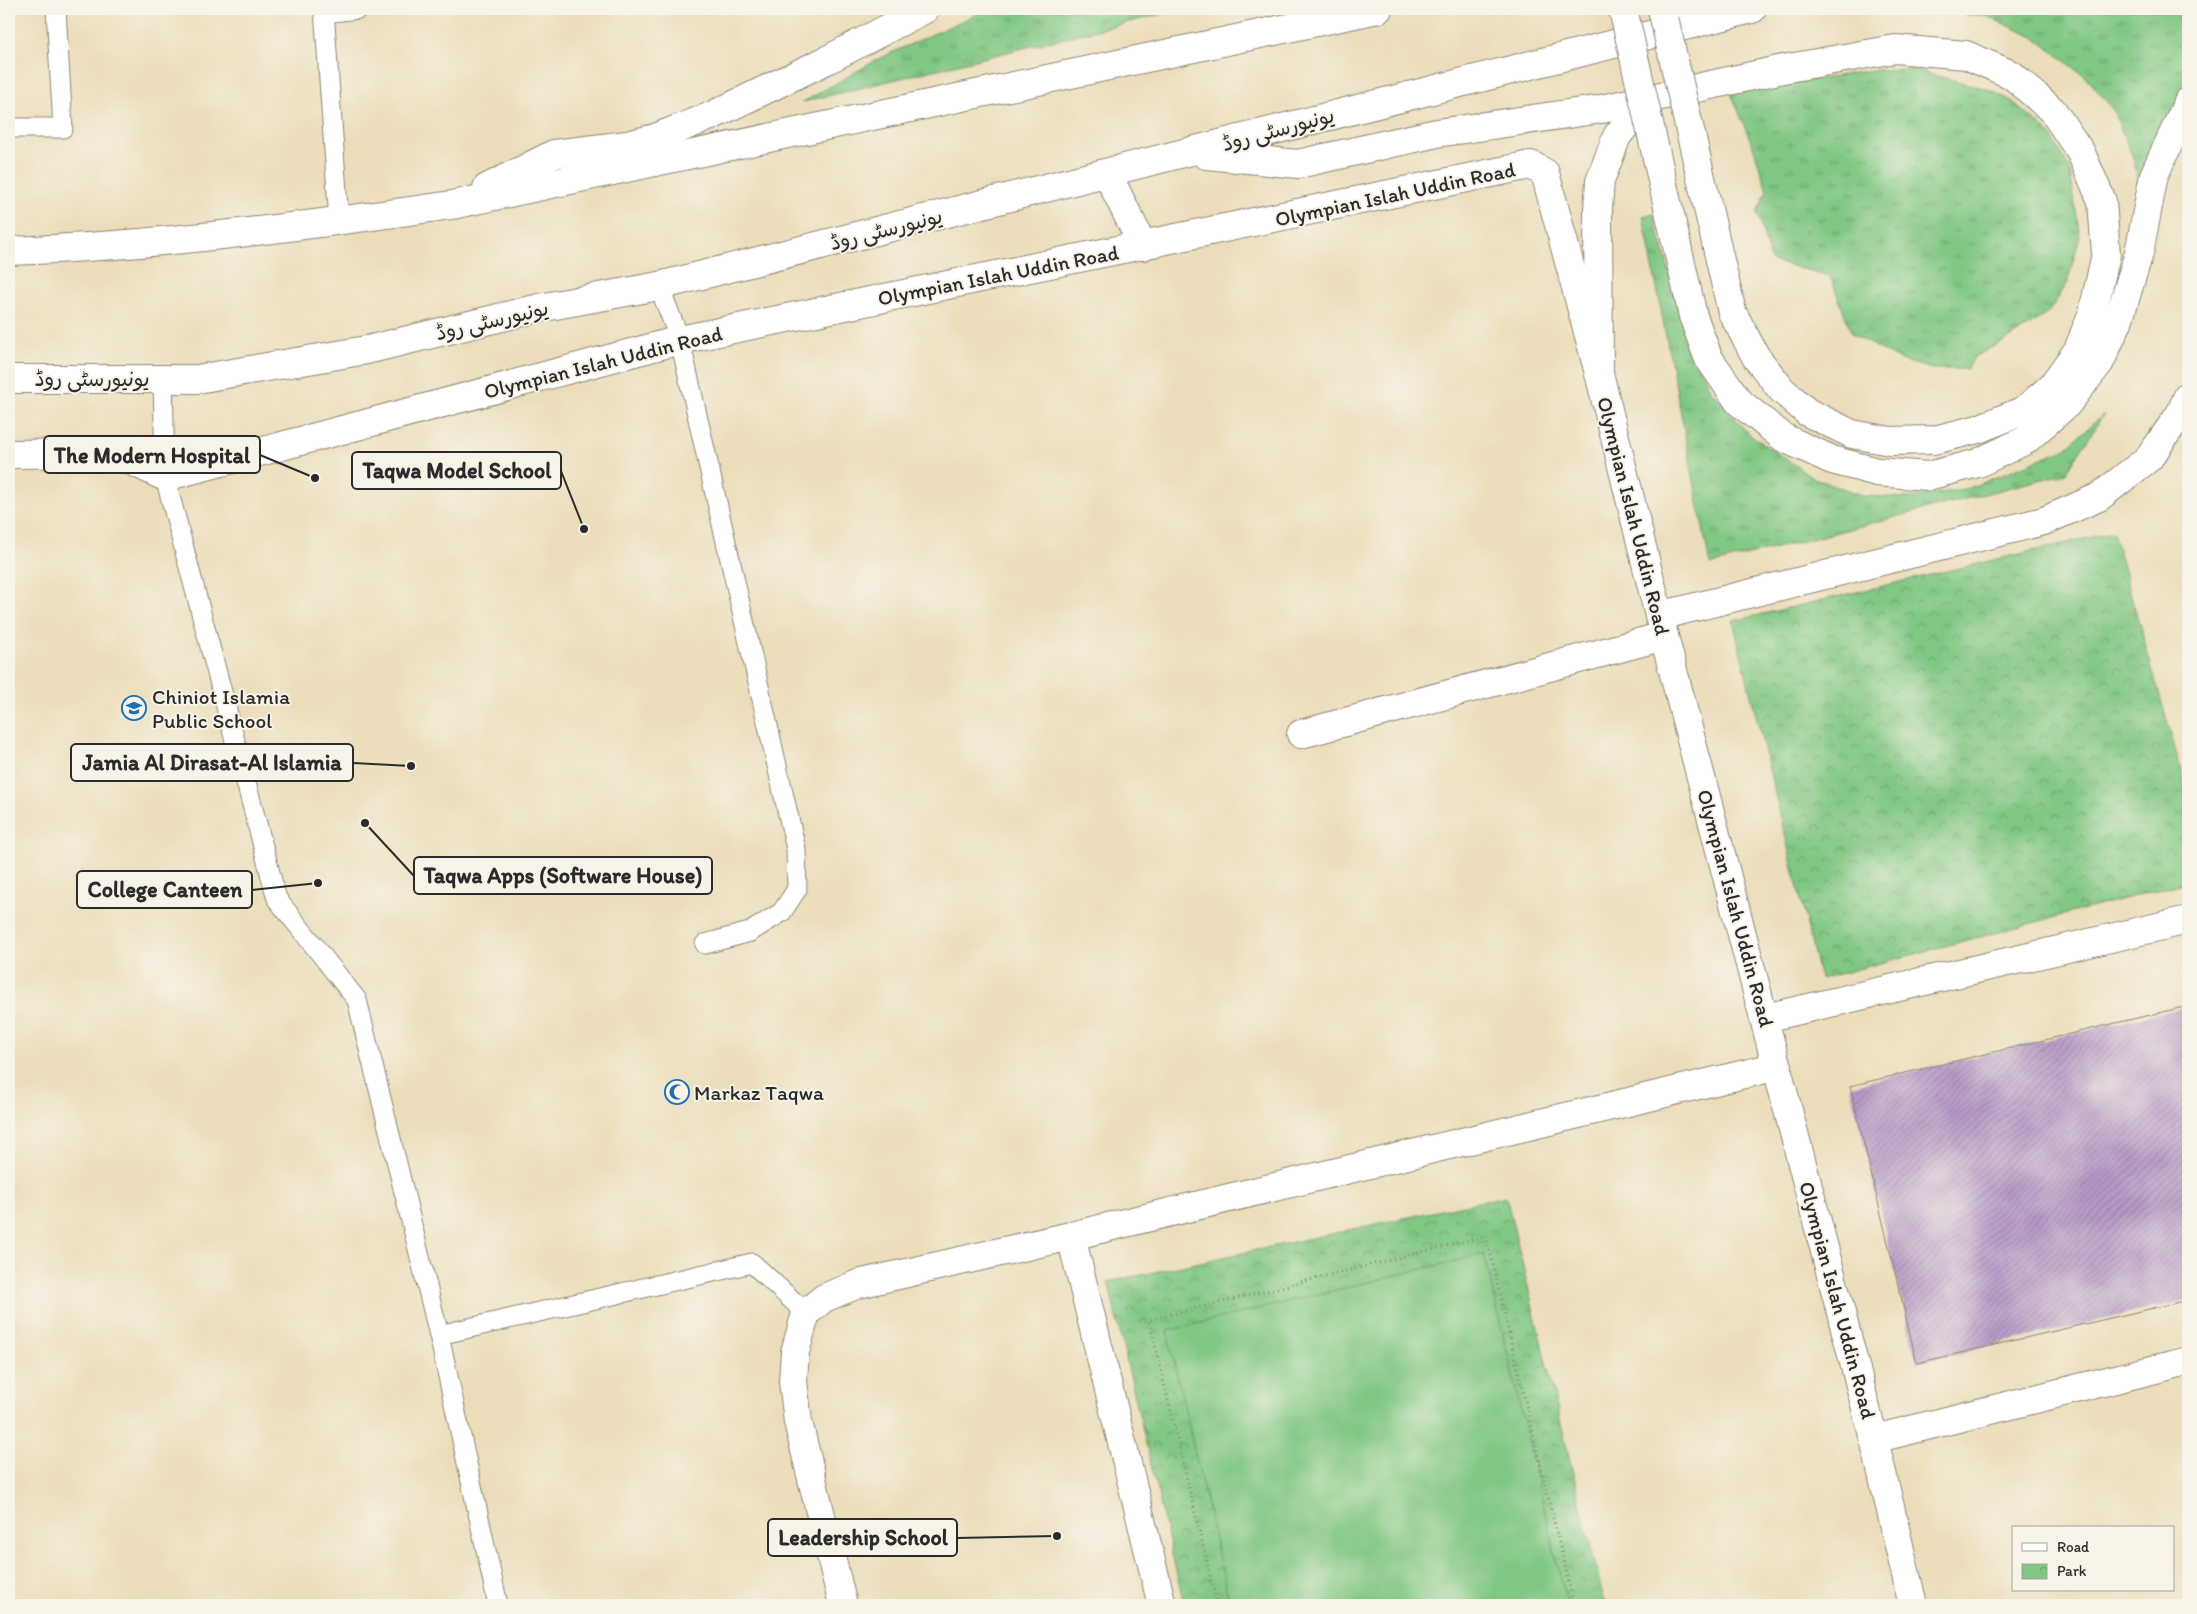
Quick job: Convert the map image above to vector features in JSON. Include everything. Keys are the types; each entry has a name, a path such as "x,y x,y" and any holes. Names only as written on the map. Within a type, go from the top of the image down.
{"main road":[{"path":"452,205 554,154 627,145 655,138 703,119 828,60 924,9"},
{"path":"9,251 91,248 339,221 452,205 1378,9"},
{"path":"1623,9 1693,316 1708,357 1739,402 1784,438 1832,460 1877,472 1928,476 1978,463 2026,440 2067,404 2100,362 2118,322 2139,253 2154,175 2188,102"},
{"path":"1187,153 1298,164 1437,133 1602,109 1649,98 1783,69 1895,49 1966,55 2012,75 2053,111 2082,153 2102,201 2106,254 2093,312 2078,350 2052,386 2025,410 1978,430 1934,440 1890,442 1852,434 1807,412 1782,390 1756,357 1732,312 1662,9"},
{"name":"یونیورسٹی روڈ","path":"9,379 198,379 367,350 539,308 660,286 1752,9"},
{"path":"1599,373 1598,209 1600,181 1616,136 1649,98"},
{"name":"Olympian Islah Uddin Road","path":"165,476 680,340 1531,166 1546,173 1599,373 1661,626 1778,1066 1874,1439 1913,1605"},
{"path":"1106,173 1143,246"},
{"path":"1301,734 1661,626 2044,521 2099,497 2149,458 2180,414 2188,396"},
{"path":"9,454 115,453 165,476"},
{"path":"1765,1018 2188,920"},
{"path":"843,1605 798,1422 793,1381 795,1352 806,1313 824,1298 858,1284 1071,1236 1778,1066"},
{"path":"1071,1236 1162,1605"},
{"path":"1874,1439 2188,1361"}],"lane":[{"path":"9,128 63,128 56,9"},
{"path":"339,221 324,11 358,9"},
{"path":"660,286 680,340 796,849 797,889 782,912 750,932 705,944"},
{"path":"164,378 165,476 277,899 357,1000 438,1335 498,1605"},
{"path":"438,1335 752,1263 806,1313"}],"path":[{"path":"1217,1605 1149,1320 1486,1236 1574,1605"}],"green space":[{"path":"988,9 1183,9 803,102 880,58"},
{"path":"1967,9 2188,9 2188,81 2175,106 2146,219 2134,160 2112,108 2085,76 2034,37 1984,15 1966,15"},
{"path":"1911,69 1987,89 2012,101 2049,133 2069,166 2080,236 2067,284 2048,313 2010,338 1974,357 1967,369 1932,369 1900,360 1852,334 1830,276 1771,261 1757,212 1767,191 1754,149 1731,93 1873,70"},
{"path":"1653,213 1692,349 1710,389 1748,433 1814,478 1864,496 1910,498 1969,488 2066,448 2104,414 2066,473 1710,565 1643,216"},
{"path":"2113,532 2188,794 2188,882 1820,979 1733,621"},
{"path":"1506,1196 1605,1605 1184,1605 1108,1282"},
{"path":"1484,1254 1567,1605 1230,1605 1167,1331"}],"building":[{"path":"2188,1006 2188,1300 1917,1363 1850,1086"}],"place":[{"name":"The Modern Hospital","path":"315,478"},
{"name":"Taqwa Model School","path":"584,529"},
{"name":"Chiniot Islamia Public School","path":"134,708"},
{"name":"Jamia Al Dirasat-Al Islamia","path":"411,766"},
{"name":"Taqwa Apps (Software House)","path":"365,823"},
{"name":"College Canteen","path":"318,883"},
{"name":"Markaz Taqwa","path":"677,1092"},
{"name":"Leadership School","path":"1057,1536"}]}
